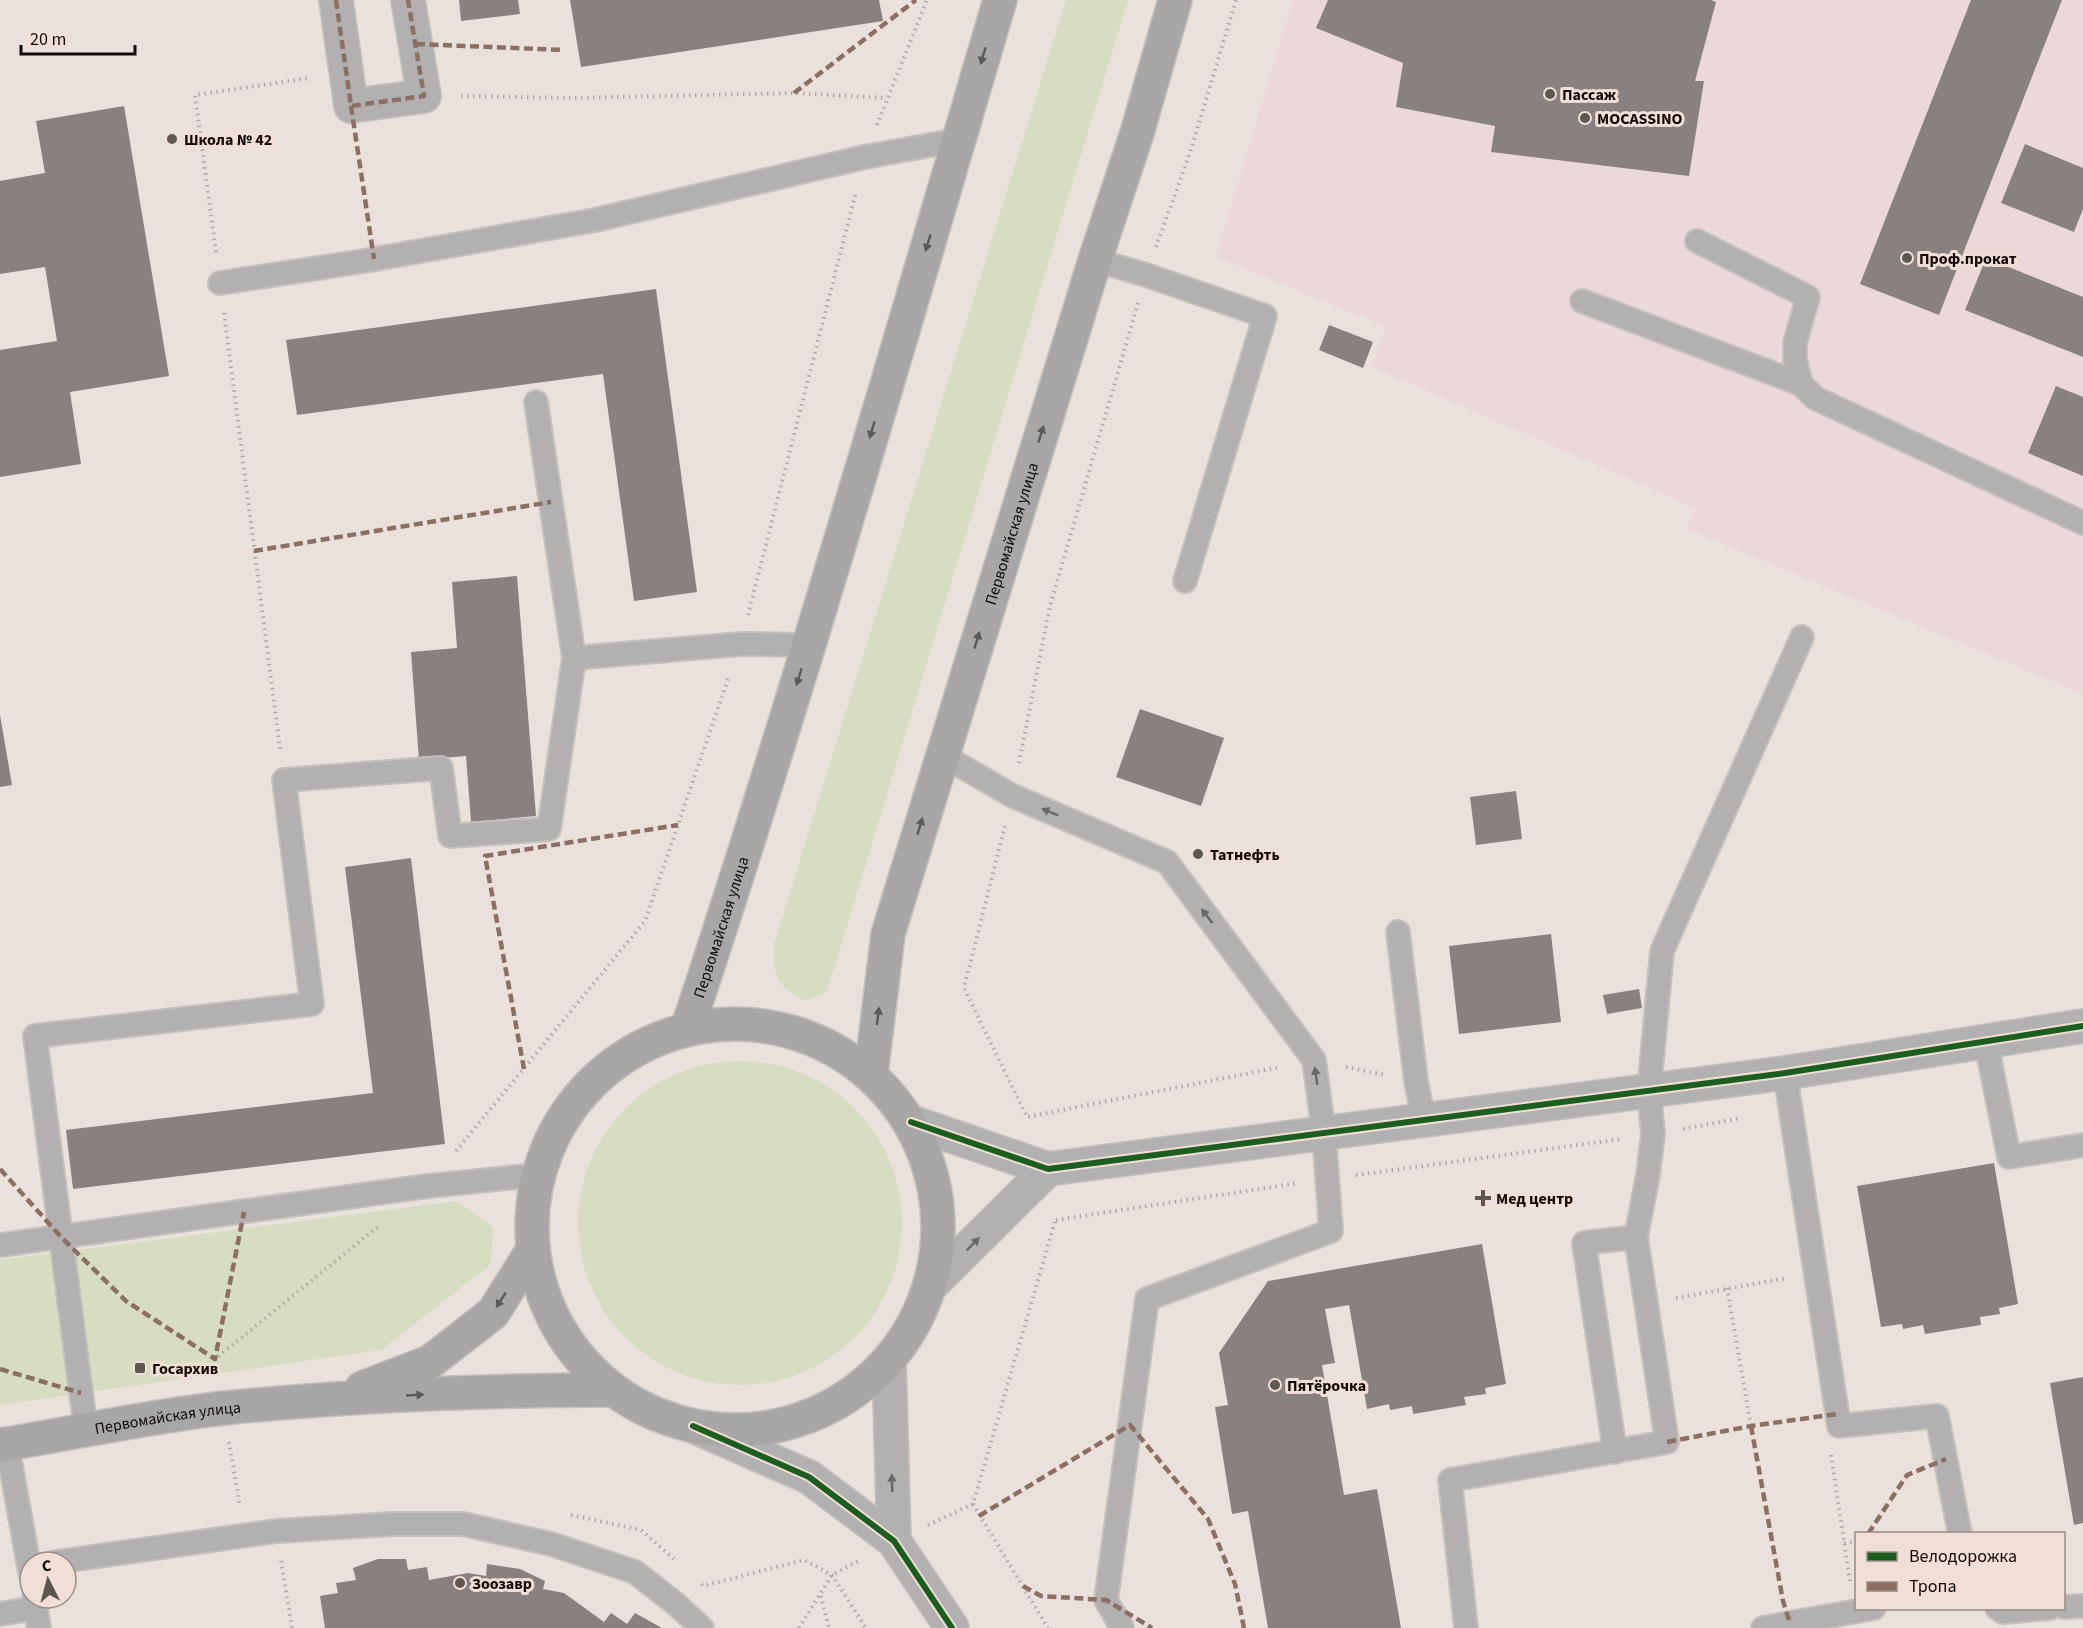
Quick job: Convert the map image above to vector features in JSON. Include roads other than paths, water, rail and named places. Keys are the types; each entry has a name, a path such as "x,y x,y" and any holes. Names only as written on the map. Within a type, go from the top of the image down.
{"main road":[{"name":"Первомайская улица","path":"688,1028 809,645 1000,0"},
{"name":"Первомайская улица","path":"871,1074 888,934 1095,260 1137,133 1174,0"},
{"path":"748,1023 811,1037 871,1074 911,1122 929,1161 938,1202 939,1244 931,1285 914,1325 889,1361 855,1392 815,1414 779,1426 741,1430 693,1426 651,1412 613,1390 577,1356 550,1314 532,1251 531,1213 537,1175 563,1117 587,1086 616,1061 650,1041 688,1028 748,1023"},
{"name":"Первомайская улица","path":"335,1399 430,1362 493,1313 532,1251"},
{"name":"Первомайская улица","path":"4,1444 223,1409 335,1399 526,1390 613,1390"}],"street":[{"path":"336,0 351,106 424,96 408,0"},
{"path":"911,1122 1048,1169 1785,1073 2083,1026"},
{"path":"931,1285 1048,1169"},
{"path":"889,1361 894,1541"},
{"path":"693,1426 809,1477 894,1541 952,1628"}],"lane":[{"path":"220,284 595,220 865,157 958,140"},
{"path":"1697,241 1808,297 1795,343 1795,360 1801,384"},
{"path":"1095,260 1265,316 1185,581"},
{"path":"1582,301 1801,384 1815,398 2083,523"},
{"path":"86,1431 35,1036 312,1004 284,780 441,768 450,836 549,829 574,658 536,402"},
{"path":"1466,1628 1450,1480 1667,1442 1636,1237 1653,1134 1649,1091 1662,951 1802,638"},
{"path":"574,658 741,644 809,645"},
{"path":"942,755 1013,796 1167,862 1314,1060 1324,1134 1331,1232 1147,1299 1106,1600 1122,1628"},
{"path":"1398,932 1416,1081 1424,1121"},
{"path":"1986,1042 2009,1157 2083,1145"},
{"path":"1785,1073 1839,1425 1937,1416 1960,1532"},
{"path":"0,1245 428,1186 537,1175"},
{"path":"1616,1452 1584,1243 1636,1237"},
{"path":"4,1444 26,1550"},
{"path":"78,1559 277,1531 393,1524 463,1524 540,1541 635,1572 702,1628"},
{"path":"2065,1607 2083,1606"},
{"path":"1763,1628 1791,1625 1865,1610"},
{"path":"2000,1610 2003,1612 2026,1610"},
{"path":"0,1614 36,1611"}],"place":[{"name":"Пассаж","path":"1550,94"},
{"name":"MOCASSINO","path":"1585,118"},
{"name":"Школа № 42","path":"172,139"},
{"name":"Проф.прокат","path":"1907,258"},
{"name":"Татнефть","path":"1198,854"},
{"name":"Мед центр","path":"1483,1198"},
{"name":"Госархив","path":"140,1368"},
{"name":"Пятёрочка","path":"1275,1385"},
{"name":"Зоозавр","path":"460,1583"}]}
